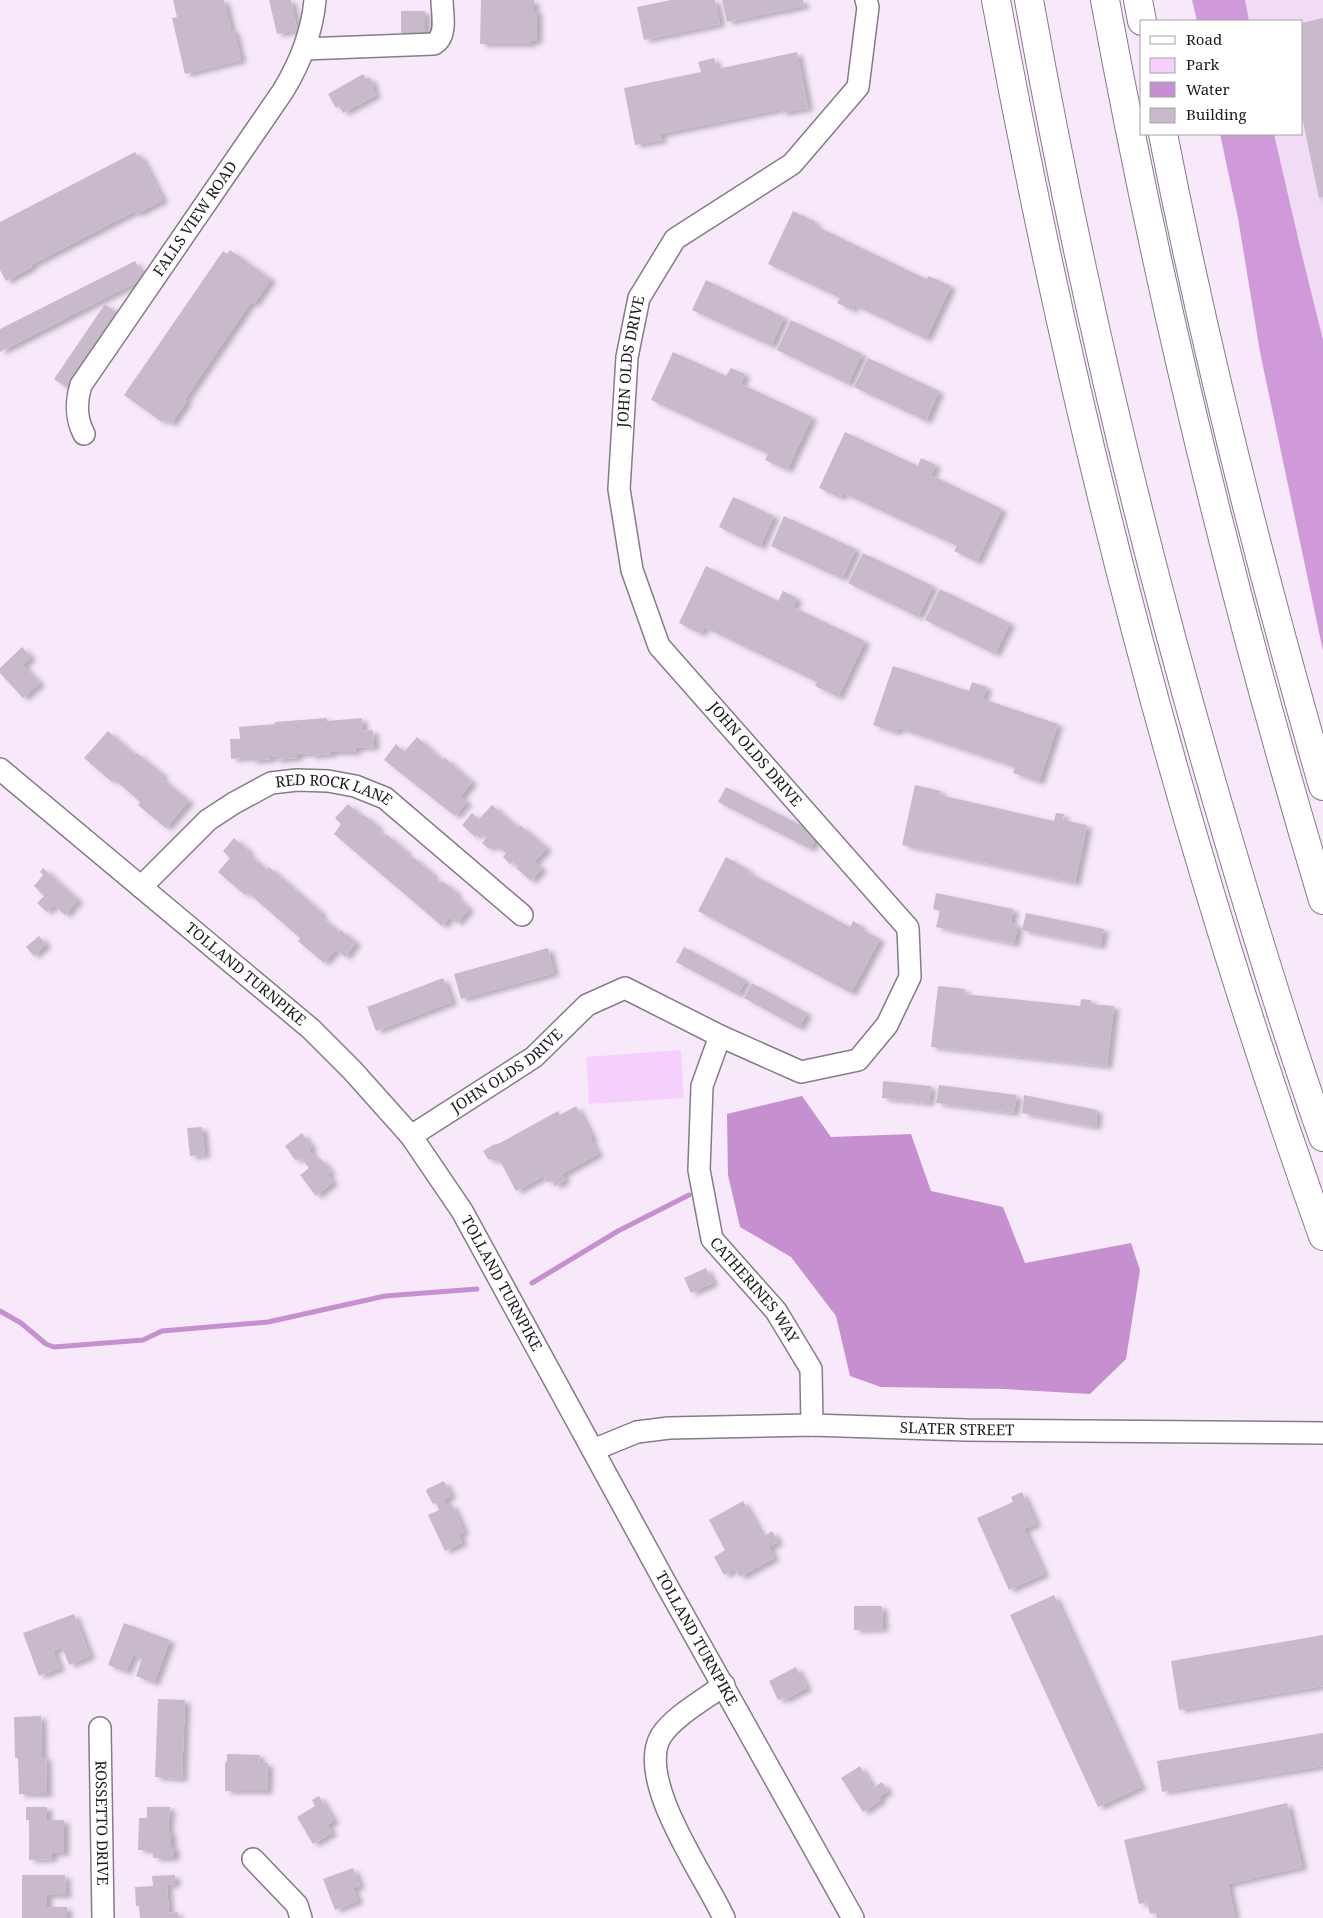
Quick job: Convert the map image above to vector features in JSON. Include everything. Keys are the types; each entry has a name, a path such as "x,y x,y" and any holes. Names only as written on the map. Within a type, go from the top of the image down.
{"highway":[{"path":"996,0 1018,121 1056,301 1111,534 1146,671 1177,781 1233,964 1323,1236"},
{"path":"1030,0 1078,248 1126,459 1154,571 1219,807 1258,936 1323,1137"},
{"path":"1105,0 1150,227 1213,502 1258,677 1323,900"},
{"path":"1138,0 1142,20"},
{"path":"1163,135 1204,326 1240,477 1323,786"}],"street":[{"name":"FALLS VIEW ROAD","path":"84,434 78,418 78,394 83,382 275,104 290,79 304,49 310,31 315,0"},
{"path":"304,49 434,44 440,40 442,34 442,0"},
{"name":"JOHN OLDS DRIVE","path":"411,1136 534,1057 587,1005 625,988 720,1036 801,1072 858,1060 887,1025 910,977 908,928 660,646 632,570 619,489 627,356 639,298 676,240 792,164 858,87 868,7 866,0"},
{"name":"TOLLAND TURNPIKE","path":"0,769 311,1029 352,1070 411,1136 462,1211 854,1918"},
{"name":"RED ROCK LANE","path":"142,887 208,820 234,804 271,783 297,780 328,781 355,786 384,798 522,914"},
{"name":"CATHERINES WAY","path":"720,1036 702,1086 699,1170 712,1239 776,1311 811,1370 812,1425"},
{"name":"SLATER STREET","path":"593,1450 637,1432 669,1428 812,1425 966,1430 1323,1433"},
{"path":"724,1685 681,1716 665,1731 656,1747 654,1762 658,1786 666,1806 724,1918"},
{"name":"ROSSETTO DRIVE","path":"100,1728 103,1918"},
{"path":"253,1859 297,1905 302,1918"}],"shaded area":[{"path":"1192,0 1245,0 1249,20 1197,20"},
{"path":"1217,0 1323,0 1323,442 1249,135 1303,135 1303,20 1222,20"},
{"path":"1220,135 1274,135 1323,340 1323,651 1260,352 1238,218"}],"green space":[{"path":"681,1050 684,1098 589,1104 586,1057"}],"water":[{"path":"802,1096 831,1137 911,1134 931,1191 1003,1207 1025,1263 1131,1243 1140,1270 1126,1359 1090,1394 1004,1389 881,1387 850,1376 836,1316 791,1257 740,1227 728,1175 727,1114"}],"building":[{"path":"173,0 224,0 241,60 185,74 172,18 177,17"},
{"path":"269,0 291,0 297,30 277,34"},
{"path":"481,0 534,0 534,11 537,11 537,41 531,41 531,44 480,44"},
{"path":"671,0 715,0 720,24 644,40 637,7"},
{"path":"722,0 803,0 804,6 727,22"},
{"path":"401,11 425,11 425,33 401,33"},
{"path":"1323,18 1323,197 1319,198 1303,122 1303,23"},
{"path":"797,52 808,108 782,113 781,109 660,134 662,140 635,145 624,88 701,72 698,62 714,58 717,69"},
{"path":"363,74 366,79 369,77 376,95 343,113 339,106 336,108 328,94"},
{"path":"135,152 138,156 140,155 163,200 136,214 135,211 31,265 32,267 6,281 0,270 0,222"},
{"path":"793,211 816,222 814,225 926,279 929,276 951,286 926,339 854,305 852,310 837,303 840,298 768,264"},
{"path":"230,250 271,279 254,304 251,302 185,399 187,401 171,424 164,419 162,422 124,395 223,251 227,254"},
{"path":"135,261 144,278 0,352 0,329"},
{"path":"706,280 784,317 771,346 692,310"},
{"path":"105,304 122,316 72,391 54,379"},
{"path":"791,320 862,354 848,384 777,350"},
{"path":"673,352 726,376 731,368 745,374 741,384 812,417 787,470 765,460 768,454 651,400"},
{"path":"868,358 939,391 926,421 854,387"},
{"path":"845,432 918,466 921,458 936,465 931,475 1002,509 977,562 954,551 957,546 843,493 840,498 819,488"},
{"path":"733,497 774,516 760,547 719,527"},
{"path":"784,516 856,549 842,579 771,546"},
{"path":"863,553 933,586 918,617 848,583"},
{"path":"706,566 778,601 783,591 797,598 793,607 865,641 838,697 815,686 817,682 704,627 701,634 679,623"},
{"path":"940,589 1010,623 995,654 925,620"},
{"path":"22,647 31,657 23,665 40,683 23,698 0,673 0,668"},
{"path":"893,666 969,691 972,682 987,687 983,699 1058,724 1039,782 1013,773 1015,767 898,728 896,733 873,725"},
{"path":"327,718 327,721 362,718 363,731 373,730 374,747 355,748 356,752 331,752 331,754 310,756 310,753 297,754 297,758 275,760 275,756 271,757 271,759 251,761 250,757 231,759 230,739 240,739 239,727"},
{"path":"108,731 135,755 137,753 163,775 161,778 189,801 166,828 138,805 140,802 114,779 112,782 84,758"},
{"path":"417,737 442,760 445,758 472,782 460,797 467,802 455,816 384,760 396,744 404,752"},
{"path":"915,785 941,791 940,795 1054,821 1056,813 1064,814 1063,820 1087,825 1075,883 902,845"},
{"path":"726,787 818,834 810,849 718,802"},
{"path":"348,804 378,827 376,828 384,836 386,834 407,852 405,853 412,859 413,857 433,874 432,876 457,893 455,895 469,909 457,923 450,917 442,926 334,834 341,824 335,818"},
{"path":"492,805 518,828 520,825 547,848 534,862 542,868 531,881 516,868 518,866 512,862 510,864 503,857 506,853 500,848 499,850 493,845 489,849 482,843 486,838 479,833 475,837 462,825 472,813 479,819"},
{"path":"234,838 249,851 247,853 267,870 269,867 322,913 319,915 356,943 345,957 336,949 324,963 298,941 300,938 247,892 245,895 218,872 230,858 223,851"},
{"path":"726,857 749,870 748,872 850,927 853,921 860,925 861,929 880,939 851,993 698,911"},
{"path":"43,868 78,900 65,915 54,905 47,912 37,903 44,896 34,886 43,875 40,872"},
{"path":"936,893 1013,909 1011,923 1018,925 1014,944 936,927 940,911 933,909"},
{"path":"1026,913 1104,929 1100,946 1022,930"},
{"path":"39,936 46,944 34,956 26,947"},
{"path":"684,947 746,980 738,995 676,962"},
{"path":"548,948 554,973 461,999 454,974"},
{"path":"443,978 452,1002 376,1031 367,1007"},
{"path":"752,983 807,1013 799,1028 744,998"},
{"path":"938,986 965,989 964,994 1080,1006 1081,999 1091,1000 1091,1004 1114,1006 1107,1066 931,1047"},
{"path":"883,1081 931,1086 929,1103 882,1098"},
{"path":"939,1085 1017,1095 1014,1113 936,1103"},
{"path":"1024,1095 1097,1110 1096,1127 1022,1113"},
{"path":"576,1106 592,1137 590,1139 598,1154 562,1174 565,1180 555,1186 552,1181 547,1182 544,1176 516,1191 500,1161 488,1159 483,1151 558,1111 560,1115"},
{"path":"202,1127 205,1155 190,1156 187,1128"},
{"path":"302,1133 312,1147 309,1150 317,1161 320,1158 331,1172 327,1174 333,1182 316,1196 300,1175 309,1168 301,1157 296,1161 285,1146"},
{"path":"706,1268 713,1283 691,1293 684,1278"},
{"path":"444,1481 451,1496 444,1499 447,1506 452,1504 464,1532 459,1534 462,1543 445,1551 428,1515 439,1510 436,1503 433,1504 426,1491"},
{"path":"1022,1492 1036,1524 1024,1529 1044,1574 1009,1590 977,1518 1013,1502 1011,1497"},
{"path":"743,1501 763,1537 772,1531 778,1542 769,1547 774,1558 740,1577 735,1569 724,1575 714,1557 725,1550 709,1520"},
{"path":"1054,1595 1141,1787 1098,1807 1010,1615"},
{"path":"854,1606 882,1606 883,1629 854,1630"},
{"path":"74,1614 90,1656 69,1665 62,1647 53,1651 60,1668 39,1676 23,1633"},
{"path":"124,1623 170,1640 154,1683 136,1676 142,1659 133,1655 126,1672 108,1665"},
{"path":"1323,1635 1323,1686 1179,1710 1171,1661"},
{"path":"796,1667 807,1688 784,1700 783,1698 778,1700 769,1681"},
{"path":"158,1699 185,1700 182,1779 155,1777"},
{"path":"41,1716 42,1757 46,1757 47,1794 19,1794 18,1758 15,1758 14,1717"},
{"path":"1323,1733 1323,1766 1162,1792 1157,1761"},
{"path":"227,1754 260,1755 259,1763 268,1763 267,1791 225,1791 225,1763 227,1761"},
{"path":"860,1766 873,1788 882,1782 888,1791 879,1797 881,1800 863,1812 841,1778"},
{"path":"319,1796 334,1821 327,1825 332,1833 313,1844 297,1817 315,1806 312,1800"},
{"path":"1287,1803 1302,1867 1228,1884 1235,1918 1157,1918 1156,1913 1150,1914 1147,1902 1139,1904 1124,1840"},
{"path":"26,1807 47,1807 47,1820 64,1820 64,1853 52,1853 52,1859 29,1860 29,1820 26,1820"},
{"path":"147,1807 170,1807 168,1832 171,1832 171,1847 174,1847 174,1858 153,1858 153,1850 138,1850 139,1818 147,1818"},
{"path":"353,1868 360,1886 353,1888 358,1901 335,1910 323,1879"},
{"path":"22,1875 65,1875 66,1895 47,1895 47,1907 67,1907 67,1918 22,1918"},
{"path":"175,1875 175,1884 167,1885 169,1913 178,1912 178,1918 140,1918 139,1906 136,1906 135,1887 153,1886 152,1876"}],"waterway":[{"path":"532,1283 618,1231 689,1195"},
{"path":"0,1311 21,1323 46,1344 54,1347 143,1340 162,1331 268,1322 385,1296 477,1289"}]}
